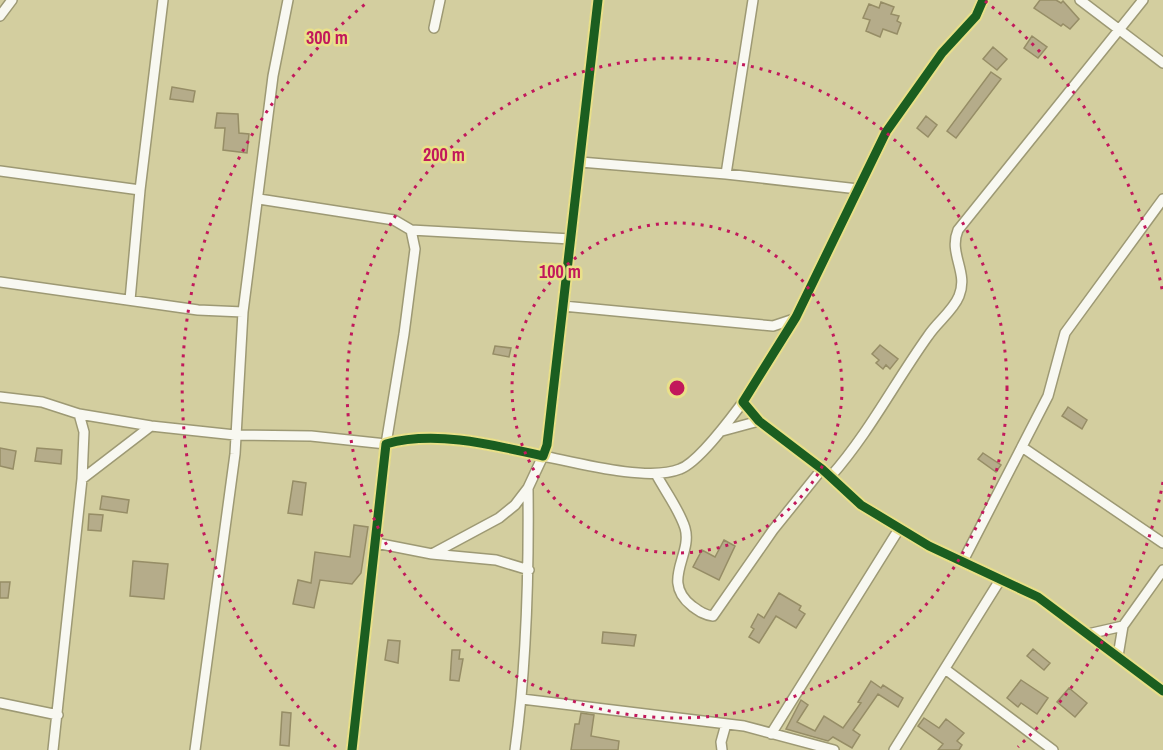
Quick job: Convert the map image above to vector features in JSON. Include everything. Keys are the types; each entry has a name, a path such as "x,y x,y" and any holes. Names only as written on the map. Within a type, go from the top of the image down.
{"street":[{"path":"0,16 12,0"},
{"path":"130,300 140,190 163,0"},
{"path":"195,750 235,435 243,312 273,76 288,0"},
{"path":"434,28 440,0"},
{"path":"432,554 499,518 515,505 528,488 543,456 552,416 598,0"},
{"path":"726,174 753,0"},
{"path":"0,397 42,402 79,414 151,426 235,435 311,436 386,444 422,437 485,444 608,469 656,474 682,469 722,431 743,402 796,317 886,132 942,53 976,16 983,0"},
{"path":"1080,0 1163,63"},
{"path":"831,476 855,450 929,333 958,299 964,284 963,272 955,255 954,241 958,230 1121,31 1143,0"},
{"path":"580,162 726,174 858,189"},
{"path":"0,171 140,190"},
{"path":"259,199 394,220 411,230 571,239"},
{"path":"963,561 1048,396 1065,333 1163,199"},
{"path":"352,750 386,444 415,249 411,230"},
{"path":"0,282 198,310 243,312"},
{"path":"563,306 772,327 796,317"},
{"path":"772,327 781,342"},
{"path":"743,402 759,421 822,468 861,505 899,529 1038,597 1163,691"},
{"path":"54,750 82,479 84,432 79,414"},
{"path":"722,431 759,421"},
{"path":"82,479 151,426"},
{"path":"1022,447 1163,543"},
{"path":"656,474 685,528 687,539 680,561 679,590 686,601 699,612 713,616 773,530 822,468"},
{"path":"514,750 522,699 529,570 528,488"},
{"path":"771,734 899,529"},
{"path":"376,543 432,554 496,560 529,570"},
{"path":"1118,656 1123,626 1163,570"},
{"path":"894,750 1000,580"},
{"path":"1088,634 1123,626"},
{"path":"945,669 1053,750"},
{"path":"522,699 744,726 834,750"},
{"path":"0,703 58,716"},
{"path":"722,750 721,742 726,724"}],"building":[{"path":"1040,0 1056,0 1061,3 1063,1 1079,19 1070,29 1063,24 1061,26 1034,8"},
{"path":"881,2 894,7 891,14 899,16 897,21 901,23 897,34 883,29 880,37 866,31 870,20 863,18 869,4 879,8"},
{"path":"1032,36 1047,47 1038,58 1024,48"},
{"path":"993,47 1007,59 997,70 983,59"},
{"path":"991,72 1001,79 956,138 947,131"},
{"path":"172,87 195,91 193,102 170,99"},
{"path":"217,113 238,114 239,133 249,134 247,153 223,150 225,128 215,128"},
{"path":"926,116 937,125 928,137 917,128"},
{"path":"880,345 898,359 890,369 886,365 883,369 876,363 879,360 872,354"},
{"path":"495,346 511,348 509,357 493,354"},
{"path":"1068,407 1087,420 1082,429 1062,416"},
{"path":"0,448 16,451 13,469 0,466"},
{"path":"37,448 62,450 61,464 35,461"},
{"path":"983,453 1001,465 996,472 978,459"},
{"path":"293,481 306,483 302,515 288,513"},
{"path":"102,496 129,500 127,513 100,509"},
{"path":"89,514 103,515 101,531 88,530"},
{"path":"354,525 368,527 361,573 352,584 320,580 314,608 293,604 298,580 311,583 315,552 350,557"},
{"path":"724,540 735,546 719,580 693,567 702,550 715,557"},
{"path":"133,561 168,564 164,599 130,596"},
{"path":"0,582 10,582 8,598 0,598"},
{"path":"779,593 801,606 799,610 805,614 796,628 776,616 759,643 749,637 754,629 751,627 758,614 764,618"},
{"path":"603,632 636,635 634,646 602,643"},
{"path":"388,640 400,641 398,663 385,660"},
{"path":"1033,649 1050,663 1044,670 1027,656"},
{"path":"452,650 460,650 459,659 463,659 459,681 450,680"},
{"path":"1021,680 1048,698 1037,714 1021,703 1018,707 1007,698"},
{"path":"871,681 881,688 883,685 903,698 898,707 878,694 853,730 860,735 852,748 833,737 828,741 786,729 801,700 808,705 797,722 815,731 824,716 843,728 861,703 858,702"},
{"path":"1069,688 1087,703 1075,717 1057,702"},
{"path":"282,712 291,713 289,746 280,745"},
{"path":"581,713 594,715 591,736 619,741 618,750 571,750 575,724 579,724"},
{"path":"924,718 939,728 946,719 964,733 957,741 962,745 959,750 938,750 943,744 918,726"}],"cycle path":[{"path":"352,750 386,444 424,438 444,439 485,444 543,456 547,445 598,0"},
{"path":"983,0 976,16 942,53 886,132 796,317 743,402 759,421 822,469 861,505 929,546 1038,597 1163,691"}]}
